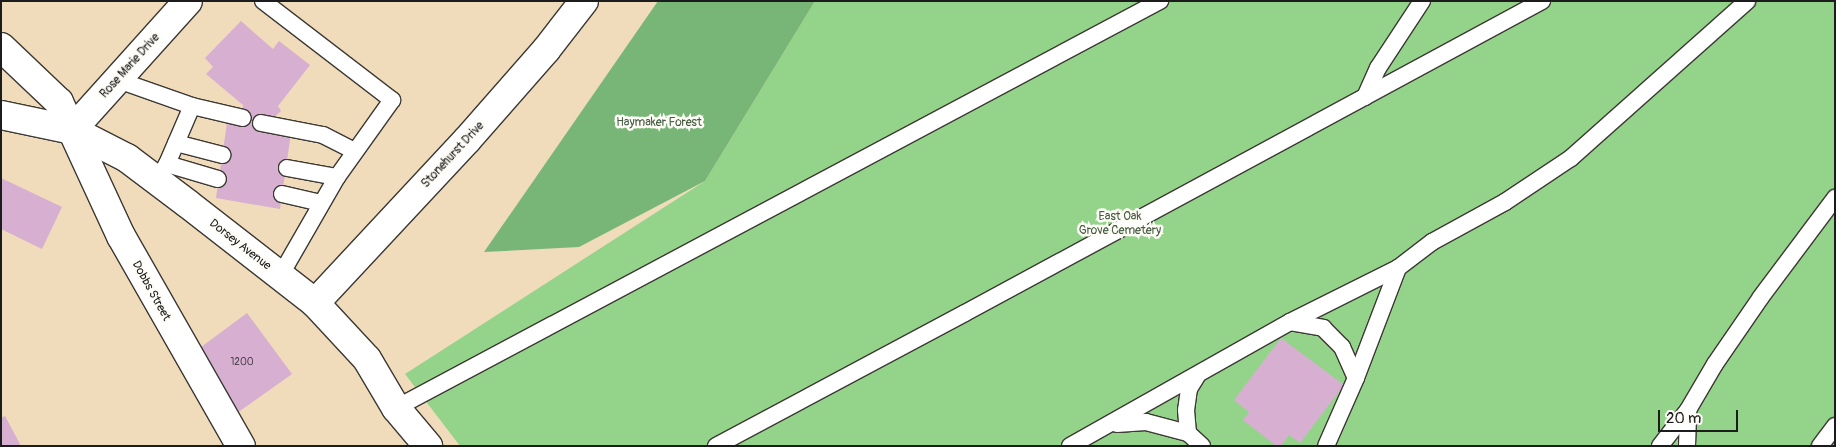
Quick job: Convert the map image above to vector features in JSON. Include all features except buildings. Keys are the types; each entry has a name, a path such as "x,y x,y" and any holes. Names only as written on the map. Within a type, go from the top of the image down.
{"street":[{"name":"Rose Marie Drive","path":"72,130 188,1"},
{"name":"Stonehurst Drive","path":"314,303 467,140 546,50 584,1"},
{"name":"Dobbs Street","path":"1,47 59,102 121,236 241,446"},
{"name":"Dorsey Avenue","path":"1,115 72,130 127,158 162,173 280,276 314,303 367,359 396,408 428,446"}],"lane":[{"path":"263,1 392,100 337,177 280,276"},
{"path":"396,408 1160,1"},
{"path":"1365,97 1378,68 1422,1"},
{"path":"716,446 1542,1"},
{"path":"1070,446 1290,322 1398,268 1432,242 1505,202 1571,158 1747,1"},
{"path":"118,80 192,106 242,118"},
{"path":"192,106 162,173 218,179"},
{"path":"261,123 323,135 354,151"},
{"path":"176,143 222,154"},
{"path":"287,168 337,177"},
{"path":"282,194 321,203"},
{"path":"1660,446 1688,410 1715,364 1761,297 1835,198"},
{"path":"1326,446 1356,378 1398,268"},
{"path":"1290,322 1323,328 1342,347 1356,378"},
{"path":"1188,433 1186,410 1189,389 1197,376"},
{"path":"1687,446 1688,410"},
{"path":"1107,426 1127,422 1146,422 1188,433 1202,446"},
{"path":"1820,446 1835,426"}],"green space":[{"name":"Haymaker Forest","path":"658,1 815,1 705,181 579,247 484,252"},
{"name":"East Oak Grove Cemetery","path":"815,1 1835,1 1835,446 460,446 405,374 705,181"}]}
